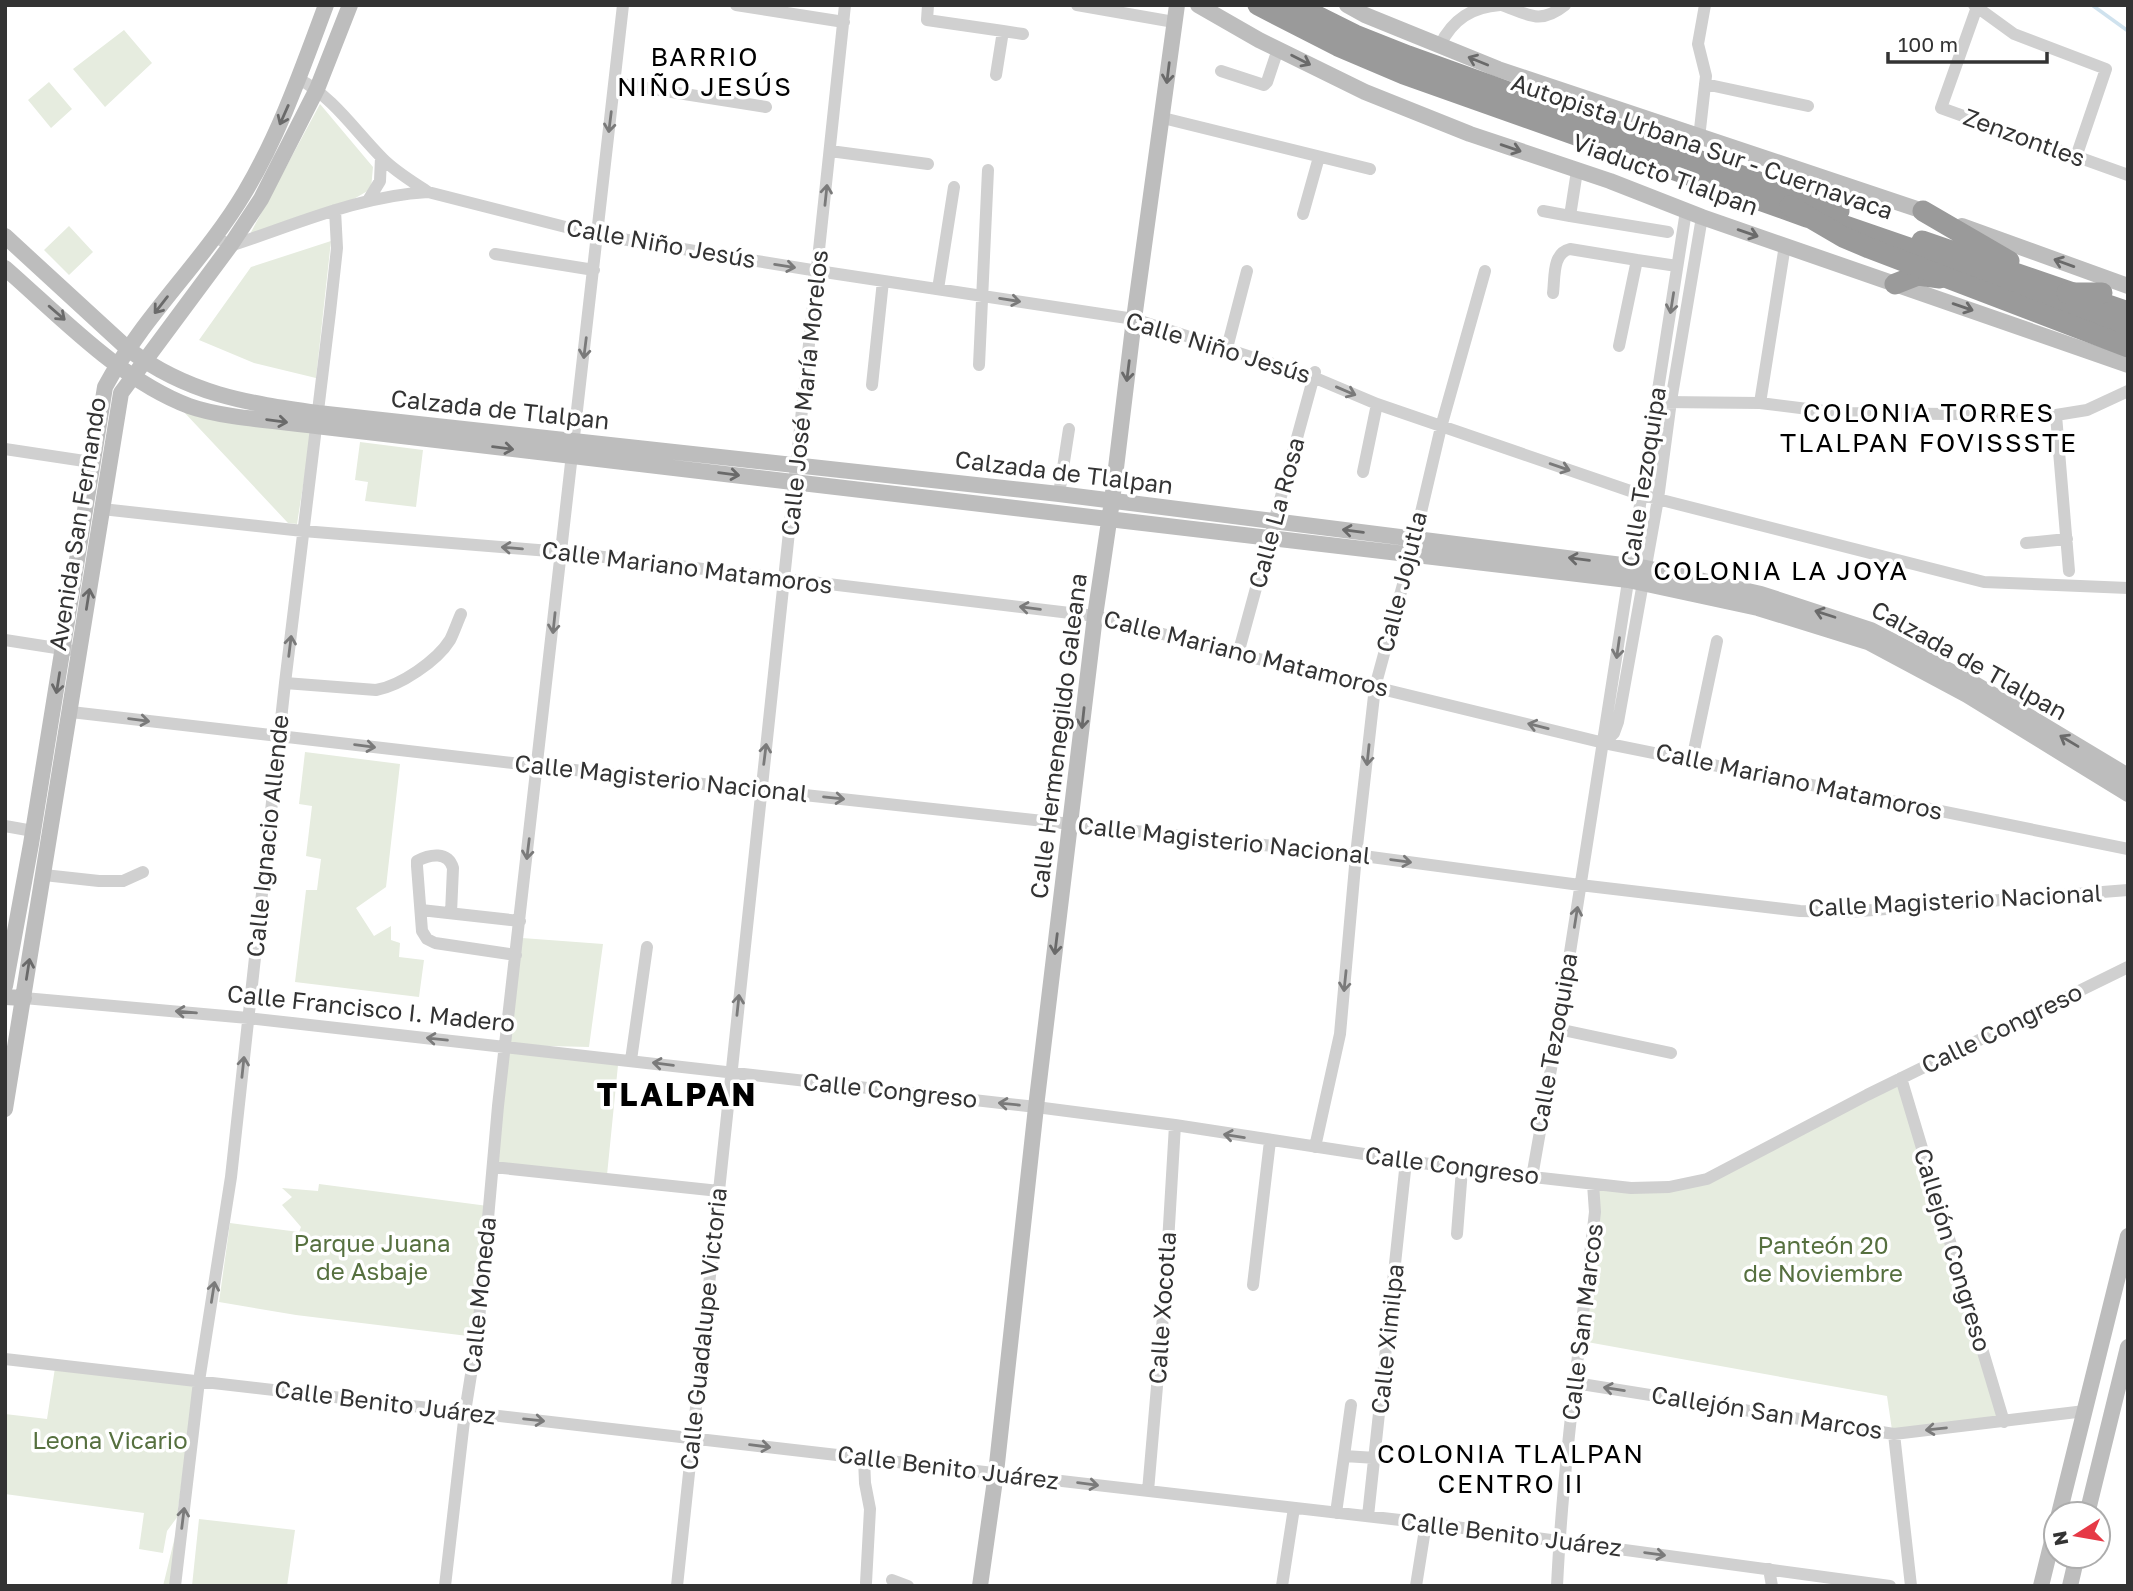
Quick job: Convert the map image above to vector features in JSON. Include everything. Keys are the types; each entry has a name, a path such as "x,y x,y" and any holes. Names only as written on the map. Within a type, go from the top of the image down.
{"highway":[{"name":"Viaducto Tlalpan","path":"1258,5 1338,46 1404,74 1925,259 2128,313"},
{"name":"Autopista Urbana Sur - Cuernavaca","path":"1266,5 1339,43 1431,79 2128,326"},
{"name":"Autopista Urbana Sur - Cuernavaca","path":"1284,5 1346,36 1436,72 1836,216 2128,313"},
{"name":"Viaducto Tlalpan","path":"1295,5 1354,35 1408,56 1944,249 2128,326"},
{"path":"1790,206 1843,237 1869,248 2128,347"},
{"path":"1923,211 2042,290"},
{"path":"1895,284 1918,275 2021,298 2042,290"},
{"path":"2067,293 2102,293 2128,302"}],"main road":[{"name":"Avenida San Fernando","path":"5,986 105,387 128,349 215,236 245,192 283,118 326,5"},
{"name":"Avenida San Fernando","path":"5,1109 121,393 230,246 261,199 317,89 350,5"},
{"name":"Calle Hermenegildo Galeana","path":"982,1585 1035,1107 1095,616 1177,5"},
{"name":"Viaducto Tlalpan","path":"1198,5 1365,92 1470,134 2128,365"},
{"name":"Viaducto Tlalpan","path":"1348,5 1365,15 1498,69 1923,211 2128,286"},
{"path":"307,55 320,49 329,59"},
{"name":"Calzada de Tlalpan","path":"5,236 128,349 145,361 223,397 317,420"},
{"name":"Calzada de Tlalpan","path":"5,268 132,377 190,407 796,474 1110,518 1411,555 1637,574 1868,642 1966,695 2128,794"},
{"name":"Calzada de Tlalpan","path":"796,474 1112,500 1414,538 1761,594 1871,630 1975,684 2128,776"},
{"name":"Calle Francisco I. Madero","path":"5,997 24,998"},
{"path":"2063,1500 2128,1236"},
{"path":"2090,1500 2128,1347"}],"street":[{"name":"Calle Moneda","path":"445,1586 465,1412 478,1331 505,1046 623,5"},
{"path":"736,5 844,22"},
{"name":"Calle José María Morelos","path":"730,1073 845,5"},
{"path":"928,5 927,20 1023,34"},
{"path":"1077,5 1174,22"},
{"path":"1440,45 1446,33 1458,20 1483,6 1501,5 1538,19 1549,17 1565,5"},
{"path":"1699,138 1706,76 1698,44 1705,5"},
{"path":"1976,6 2014,34 2106,69 2076,157"},
{"name":"Zenzontles","path":"1976,6 1941,108 2128,175"},
{"path":"996,75 1003,31"},
{"path":"1221,71 1264,85 1278,49"},
{"path":"299,79 317,89 351,122 381,157 428,192"},
{"path":"615,83 766,107"},
{"path":"1705,84 1808,106"},
{"path":"1163,118 1370,169"},
{"path":"830,151 928,164"},
{"path":"1303,214 1319,156"},
{"path":"369,200 380,181 381,157"},
{"path":"979,365 988,170"},
{"path":"1570,216 1577,171"},
{"path":"938,289 954,187"},
{"name":"Calle Niño Jesús","path":"230,246 369,200 428,192 597,235 1134,319 1314,375 1377,404 1642,495 1984,582 2128,588"},
{"name":"Calle Ignacio Allende","path":"175,1586 199,1381 230,1177 337,248 335,210"},
{"path":"1543,211 1668,232"},
{"name":"Calle Tezoquipa","path":"1637,574 1642,495 1686,211"},
{"name":"Calle Tezoquipa","path":"1532,1177 1604,743 1637,574 1658,499 1671,401 1702,217"},
{"path":"215,236 230,246"},
{"path":"1760,404 1785,245"},
{"path":"1553,293 1558,256 1564,250 1677,266"},
{"path":"495,254 594,270"},
{"path":"1619,346 1637,260"},
{"path":"1227,348 1247,271"},
{"name":"Calle Jojutla","path":"1315,1147 1340,1034 1375,687 1411,555 1441,427 1485,271"},
{"path":"872,385 883,281"},
{"name":"Calle La Rosa","path":"1238,654 1314,375"},
{"path":"1656,404 1671,401 1760,404 1840,413 1925,416 2056,415 2087,411 2128,391"},
{"path":"1363,472 1377,404"},
{"path":"2056,415 2069,571"},
{"path":"1059,494 1069,429"},
{"path":"5,449 91,462"},
{"name":"Calle Mariano Matamoros","path":"102,509 303,531 562,552 1095,616 1238,654 1604,743 2128,849"},
{"path":"2026,543 2067,539"},
{"path":"285,683 376,690 389,688 408,679 449,642 461,614"},
{"path":"5,640 80,652"},
{"path":"1692,760 1717,641"},
{"name":"Calle Magisterio Nacional","path":"71,712 1356,855 1800,911 1849,912 2128,890"},
{"path":"5,826 33,831"},
{"path":"451,913 451,860 438,855 417,861 422,931 427,939 435,943 516,955"},
{"path":"44,875 123,881 144,872"},
{"path":"421,910 520,921"},
{"path":"631,1060 647,947"},
{"name":"Calle Congreso","path":"730,1073 1175,1125 1462,1170 1631,1188 1669,1187 1707,1179 2128,967"},
{"name":"Calle Francisco I. Madero","path":"24,998 248,1018 730,1073"},
{"path":"1558,1029 1671,1054"},
{"name":"Calle Guadalupe Victoria","path":"677,1586 730,1073"},
{"name":"Callejón Congreso","path":"1901,1079 2004,1422"},
{"name":"Calle Xocotla","path":"1148,1491 1165,1293 1175,1125"},
{"path":"1253,1285 1270,1141"},
{"name":"Calle Ximilpa","path":"1368,1517 1406,1161"},
{"path":"492,1167 719,1191"},
{"path":"1457,1234 1462,1170"},
{"name":"Calle San Marcos","path":"1557,1586 1559,1540 1595,1212 1593,1184"},
{"name":"Calle Benito Juárez","path":"5,1359 1426,1523 1890,1586"},
{"name":"Callejón San Marcos","path":"1575,1383 1894,1434 2085,1411"},
{"path":"1336,1513 1350,1405"},
{"path":"1894,1434 1911,1586"},
{"path":"1344,1456 1376,1458"},
{"path":"864,1458 870,1509 866,1583"},
{"path":"1282,1586 1294,1508"},
{"path":"1416,1586 1426,1523"},
{"path":"1769,1569 1772,1586"},
{"path":"892,1580 908,1586"}],"green space":[{"path":"124,30 152,63 105,107 73,69"},
{"path":"49,82 72,109 51,128 28,100"},
{"path":"320,104 373,167 371,189 352,200 250,234"},
{"path":"69,226 93,252 69,275 44,250"},
{"path":"331,241 316,378 254,363 199,340 251,267"},
{"path":"183,411 312,429 297,524 288,523"},
{"path":"360,442 423,450 416,507 365,501 368,482 355,480"},
{"path":"305,752 400,764 386,887 356,908 374,936 391,926 391,940 400,943 399,957 424,960 419,997 295,982 306,890 317,890 321,859 306,856 312,806 299,804"},
{"path":"522,938 603,944 589,1047 508,1045"},
{"path":"508,1048 618,1065 607,1175 493,1166"},
{"name":"Panteón 20 de Noviembre","path":"1899,1081 2000,1418 1892,1430 1887,1396 1587,1342 1596,1184 1634,1188 1709,1179"},
{"name":"Parque Juana de Asbaje","path":"319,1184 488,1206 476,1337 296,1315 219,1302 230,1223 299,1232 301,1227 282,1205 292,1197 282,1188 318,1191"},
{"name":"Leona Vicario","path":"55,1368 195,1384 178,1509 182,1510 170,1586 163,1586 181,1512 167,1531 163,1553 139,1549 144,1513 5,1494 5,1414 47,1419"},
{"path":"199,1519 295,1530 287,1586 192,1586"}],"waterway":[{"path":"2092,5 2128,31"}],"district":[{"name":"BARRIO NIÑO JESÚS","path":"705,72"},
{"name":"COLONIA TORRES TLALPAN FOVISSSTE","path":"1929,428"},
{"name":"COLONIA LA JOYA","path":"1781,571"},
{"name":"TLALPAN","path":"677,1095"},
{"name":"COLONIA TLALPAN CENTRO II","path":"1511,1469"}]}
